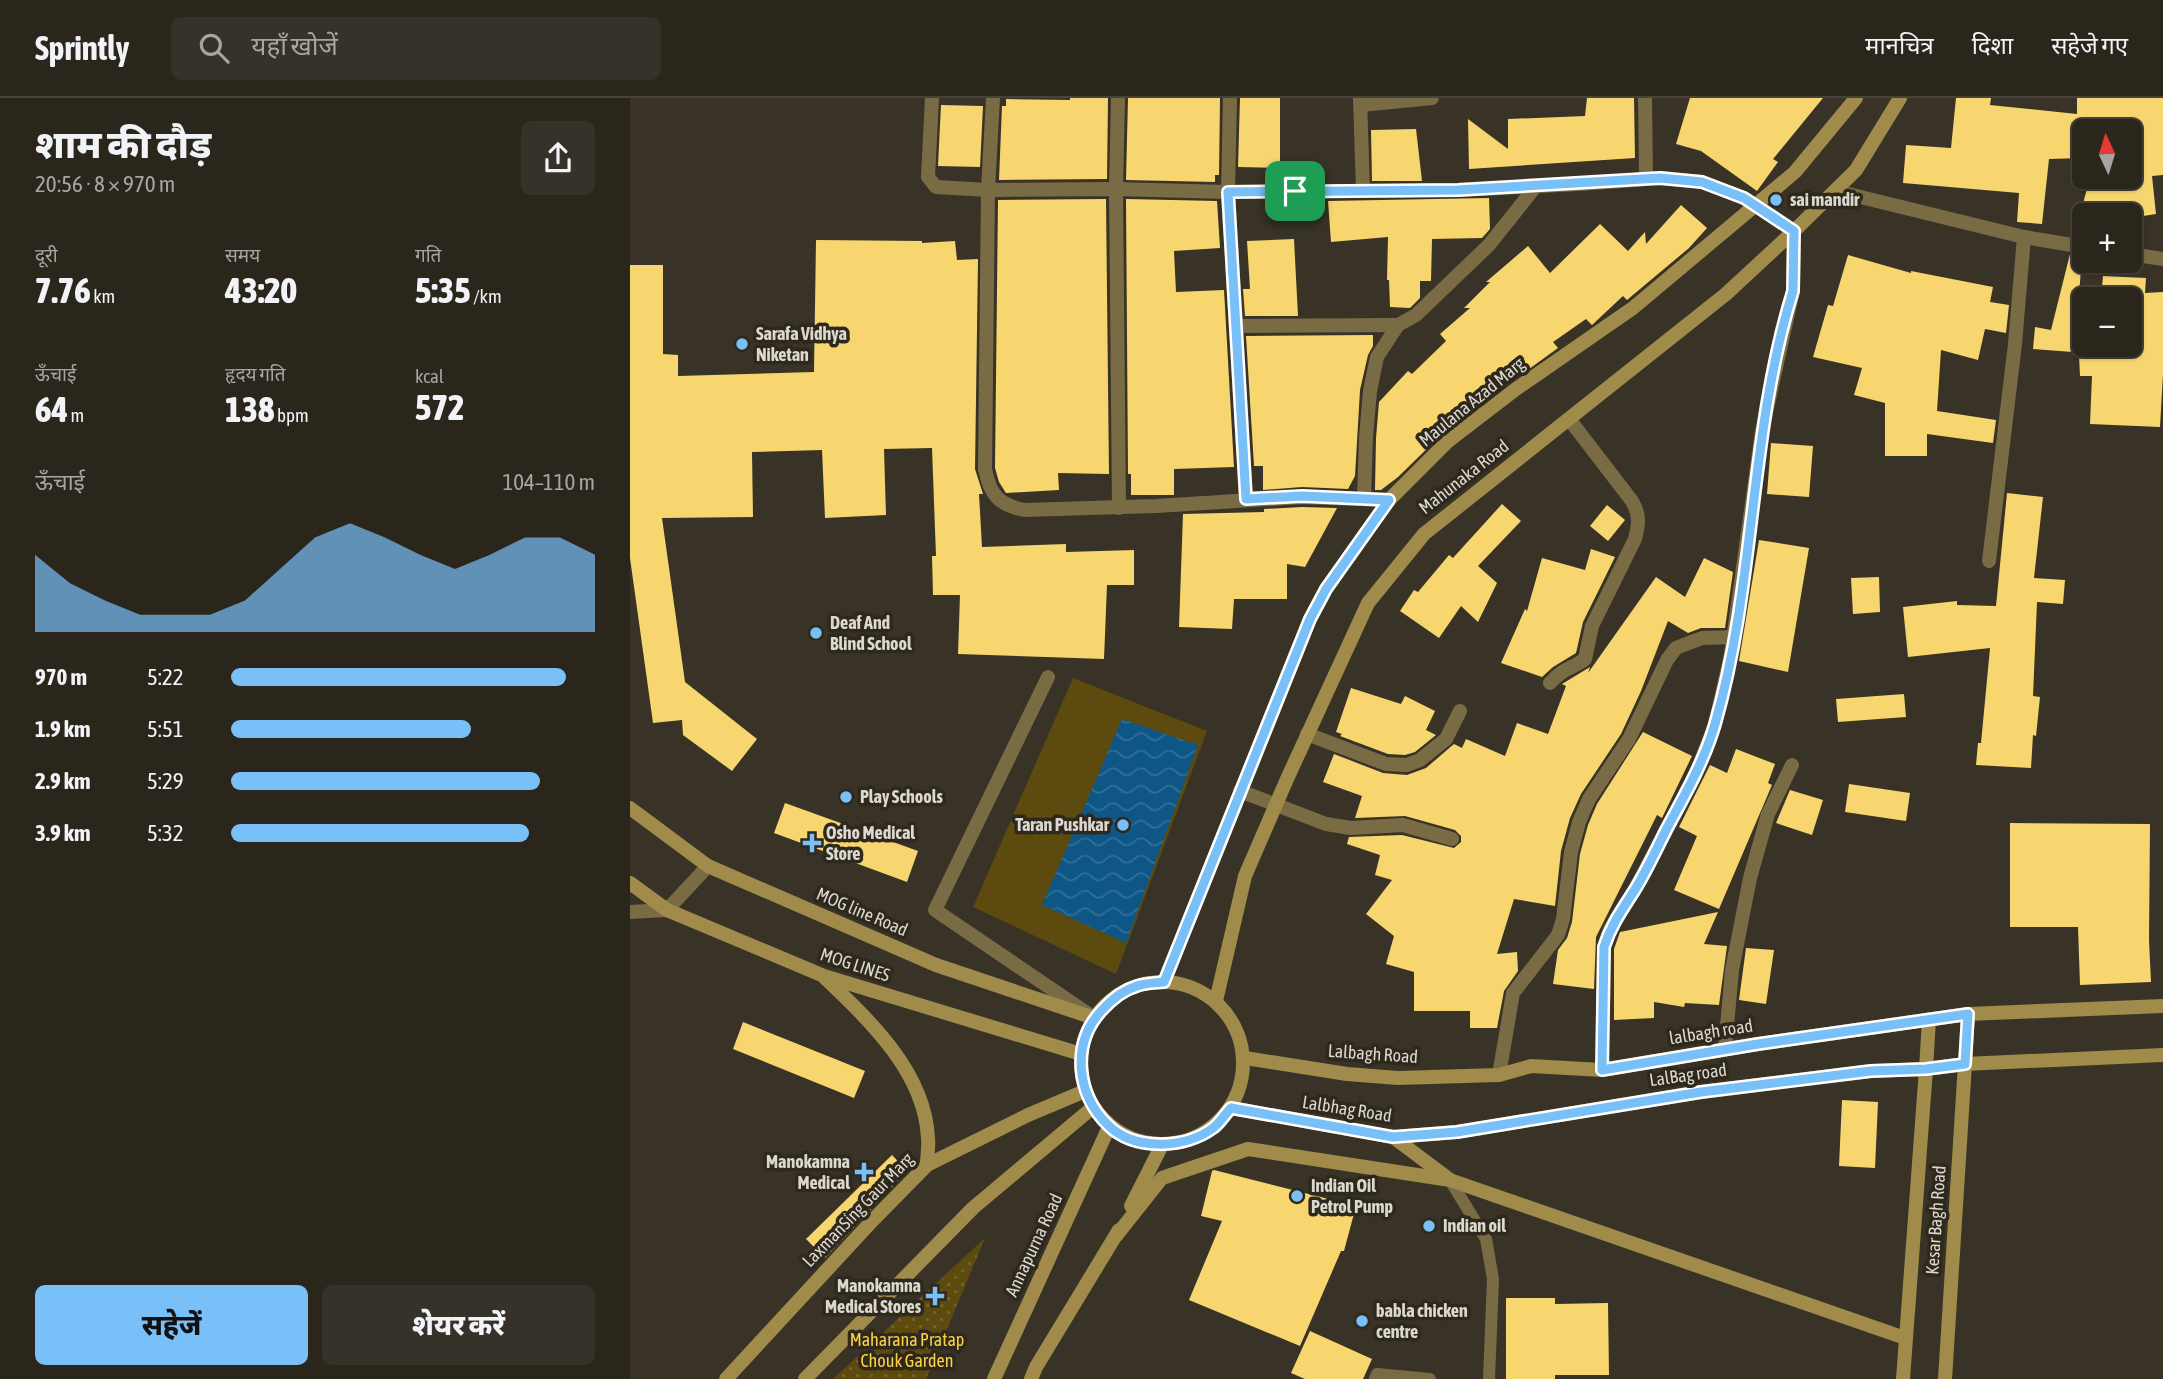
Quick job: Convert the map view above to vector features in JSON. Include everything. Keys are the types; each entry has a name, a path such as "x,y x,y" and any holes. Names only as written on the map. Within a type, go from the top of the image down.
{"main road":[{"name":"Maulana Azad Marg","path":"1164,982 1310,619 1326,589 1389,500 1447,442 1516,389 1633,308 1796,172 1856,98"},
{"name":"Mahunaka Road","path":"1216,1001 1245,876 1368,603 1424,534 1726,294 1794,231 1856,170 1900,98"},
{"name":"MOG line Road","path":"630,808 708,866 936,965 1094,1018"},
{"name":"MOG LINES","path":"630,883 667,910 824,976 1081,1054"},
{"path":"824,976 868,1019 902,1064 915,1087 925,1118 928,1138 927,1165"},
{"path":"1164,982 1191,987 1216,1001 1230,1017 1240,1037 1245,1058 1242,1084 1231,1108 1213,1128 1189,1141 1163,1145 1143,1143 1109,1128 1093,1108 1081,1073 1085,1035 1094,1018 1113,998 1137,986 1164,982"},
{"path":"1968,1014 2163,1006"},
{"name":"lalbagh road","path":"1499,1075 1531,1066 1602,1070 1725,1049 1968,1014"},
{"name":"Kesar Bagh Road","path":"1945,1379 1968,1014"},
{"name":"Kesar Bagh Road","path":"1903,1379 1929,1020"},
{"path":"1965,1064 2163,1055"},
{"name":"Lalbagh Road","path":"1245,1058 1347,1074 1398,1078 1499,1075"},
{"name":"LalBag road","path":"1457,1132 1714,1090 1871,1071 1965,1064"},
{"name":"LaxmanSing Gaur Marg","path":"726,1379 927,1165 1028,1115 1085,1091"},
{"path":"805,1379 973,1208 1093,1108"},
{"name":"Lalbhag Road","path":"1231,1108 1393,1137 1457,1132"},
{"name":"Annapurna Road","path":"994,1379 1109,1128"},
{"path":"1393,1137 1450,1180"},
{"path":"1031,1379 1116,1236 1163,1145"},
{"path":"1116,1236 1162,1178 1248,1149 1450,1180 1905,1338"}],"street":[{"path":"932,98 928,177 936,187 988,190 1228,192 1458,190 1646,178 1702,182 1744,198 1794,231 1793,291 1762,431 1734,637 1718,712 1704,755 1634,891 1619,911 1604,947 1602,1070"},
{"path":"993,98 988,190 985,469 995,496 1007,507 1024,510 1119,508 1302,496 1389,500"},
{"path":"1118,98 1116,189 1119,508"},
{"path":"1230,98 1228,192 1246,499"},
{"path":"1363,191 1361,102 1432,98"},
{"path":"1645,98 1646,178"},
{"path":"1364,498 1370,391 1377,357 1398,325 1416,315 1489,245 1536,186"},
{"path":"1836,191 2024,237 2072,245"},
{"path":"1989,561 2015,344 2024,237"},
{"path":"2142,256 2163,259"},
{"path":"1236,326 1398,325"},
{"path":"1550,683 1564,669 1585,659 1592,626 1635,539 1639,525 1638,512 1632,501 1569,419"},
{"path":"1499,1075 1513,993 1558,935 1563,919 1571,852 1589,799 1629,739 1667,660 1676,648 1702,638 1734,637"},
{"path":"1048,677 935,910 1094,1018"},
{"path":"1307,734 1386,764 1407,765 1420,760 1446,739 1460,712"},
{"path":"1725,1049 1732,970 1750,878 1768,814 1792,765"},
{"path":"1240,790 1326,824 1351,828 1403,825 1452,839"},
{"path":"630,912 667,910 708,866"}],"lane":[{"path":"1450,1180 1486,1239 1493,1279 1489,1379"},
{"path":"1375,1379 1377,1374 1430,1379"}],"green space":[{"path":"1073,678 1207,731 1116,974 973,907"},
{"name":"Maharana Pratap Chouk Garden","path":"985,1238 926,1379 833,1379"}],"water":[{"name":"Taran Pushkar","path":"1122,719 1198,745 1126,943 1042,905"}],"building":[{"path":"1108,98 1107,179 999,180 1002,106 1006,106 1006,99"},
{"path":"1128,98 1220,98 1219,175 1215,175 1215,182 1126,180"},
{"path":"1240,98 1280,98 1280,168 1238,167"},
{"path":"1587,98 1634,98 1635,158 1469,169 1468,119 1508,149 1508,119 1585,116"},
{"path":"1690,98 1823,98 1773,159 1778,162 1757,191 1701,151 1676,144"},
{"path":"1956,98 1991,98 1990,105 2077,114 2077,98 2163,98 2163,175 2152,176 2156,214 2142,216 2142,203 2083,203 2087,189 2142,189 2142,119 2072,119 2072,158 2049,159 2042,224 2017,222 2019,193 1903,183 1906,145 1951,148"},
{"path":"941,105 983,106 980,167 938,166"},
{"path":"1416,129 1422,181 1372,181 1371,130"},
{"path":"1489,198 1490,229 1482,238 1432,239 1431,281 1420,281 1420,298 1410,308 1390,307 1387,280 1388,237 1331,242 1328,201"},
{"path":"1106,199 1109,474 1058,473 1059,490 1006,493 995,468 998,200"},
{"path":"1126,199 1217,201 1220,248 1174,251 1176,292 1224,290 1234,467 1174,469 1174,495 1131,495 1131,474 1128,474"},
{"path":"1681,205 1707,228 1689,248 1627,300 1623,296 1592,325 1586,319 1553,342 1558,348 1529,369 1525,365 1453,416 1438,432 1441,435 1398,477 1381,490 1375,490 1379,402 1408,371 1412,374 1446,341 1440,334 1470,308 1464,308 1490,282 1486,282 1528,246 1550,273 1600,224 1628,251 1645,232 1646,244"},
{"path":"1294,239 1298,316 1245,316 1243,289 1250,289 1247,241"},
{"path":"816,240 922,243 955,241 957,260 978,259 975,469 983,494 979,494 982,547 1066,544 1066,552 1134,550 1134,585 1107,585 1104,659 958,654 960,595 933,595 932,556 936,556 932,448 884,449 886,515 825,518 822,450 752,452 753,517 662,518 685,682 757,739 732,771 683,735 682,720 653,723 630,558 630,265 663,265 663,354 678,355 678,376 814,372"},
{"path":"2072,254 2072,273 2081,273 2080,287 2072,287 2072,352 2033,349 2035,327 2051,330"},
{"path":"1848,255 1911,273 1993,287 1990,302 2009,305 2006,333 1985,329 1978,360 1941,350 1937,411 1996,420 1993,443 1927,434 1927,456 1885,456 1885,403 1854,395 1862,368 1813,357 1828,305 1833,306"},
{"path":"2103,276 2146,278 2145,293 2163,292 2160,427 2090,424 2092,376 2080,376 2079,357 2142,357 2142,287 2102,287"},
{"path":"1373,335 1373,346 1368,355 1360,390 1355,476 1348,489 1302,487 1263,490 1263,466 1254,466 1246,336"},
{"path":"1771,443 1813,446 1809,497 1767,494"},
{"path":"2007,493 2043,497 2034,578 2065,580 2063,604 2037,602 2033,696 2040,697 2036,736 2033,735 2031,768 1976,765 1978,743 1981,743 1990,648 1908,657 1903,607 1957,601 1957,605 1996,606"},
{"path":"1502,504 1521,521 1478,566 1497,583 1478,622 1461,606 1439,638 1400,611 1414,590 1418,592 1449,555 1453,558"},
{"path":"1607,505 1625,520 1608,541 1590,526"},
{"path":"1337,508 1305,567 1287,564 1287,599 1234,599 1232,629 1179,627 1183,514 1264,512 1264,509"},
{"path":"1759,540 1809,548 1788,672 1739,661"},
{"path":"1591,549 1615,557 1583,622 1576,653 1542,677 1501,663 1525,609 1527,611 1542,558 1585,570"},
{"path":"1704,558 1733,572 1725,628 1701,628 1688,633 1668,621 1621,734 1581,794 1570,818 1561,851 1555,906 1514,899 1497,954 1517,952 1518,971 1504,991 1497,1028 1470,1028 1470,1011 1414,1011 1414,972 1386,964 1394,936 1366,914 1392,880 1375,875 1380,855 1347,844 1349,837 1402,835 1454,848 1461,842 1461,836 1455,830 1405,816 1355,818 1362,796 1323,782 1334,754 1383,773 1407,775 1426,768 1454,744 1462,748 1466,739 1505,756 1517,723 1548,734 1566,686 1562,684 1590,667 1588,673 1656,577 1685,597"},
{"path":"1879,577 1880,612 1853,614 1851,578"},
{"path":"1351,688 1401,704 1405,696 1435,711 1426,730 1436,735 1415,752 1405,755 1388,754 1340,736 1342,734 1336,732"},
{"path":"1904,694 1906,717 1838,722 1836,699"},
{"path":"1643,732 1692,756 1662,818 1657,815 1596,937 1594,989 1553,984 1558,950 1567,938 1572,922 1580,854 1588,825 1597,804"},
{"path":"1736,749 1775,764 1768,783 1772,785 1719,909 1674,890 1697,836 1679,827 1710,765 1727,773"},
{"path":"1849,784 1910,793 1906,821 1845,812"},
{"path":"1790,790 1823,800 1812,835 1776,823"},
{"path":"785,803 918,851 907,882 774,833"},
{"path":"2010,823 2150,824 2151,982 2080,985 2078,927 2010,927"},
{"path":"1718,912 1704,944 1727,946 1719,1005 1685,1003 1684,1007 1654,1002 1654,1018 1614,1020 1614,949 1620,932"},
{"path":"1746,948 1774,950 1766,1004 1739,1000"},
{"path":"743,1022 865,1071 854,1098 733,1049"},
{"path":"1842,1100 1878,1102 1875,1168 1839,1166"},
{"path":"892,1155 907,1171 825,1258 806,1239"},
{"path":"1214,1170 1356,1206 1344,1251 1341,1251 1300,1346 1189,1300 1222,1221 1201,1216"},
{"path":"1506,1298 1555,1298 1555,1304 1608,1303 1609,1375 1506,1379"},
{"path":"1310,1331 1372,1359 1363,1379 1305,1379 1291,1373"}],"place":[{"name":"sai mandir","path":"1776,200"},
{"name":"Sarafa Vidhya Niketan","path":"742,344"},
{"name":"Deaf And Blind School","path":"816,633"},
{"name":"Play Schools","path":"846,797"},
{"name":"Taran Pushkar","path":"1123,825"},
{"name":"Osho Medical Store","path":"812,843"},
{"name":"Manokamna Medical","path":"864,1172"},
{"name":"Indian Oil Petrol Pump","path":"1297,1196"},
{"name":"Indian oil","path":"1429,1226"},
{"name":"Manokamna Medical Stores","path":"935,1296"},
{"name":"babla chicken centre","path":"1362,1321"}],"route":[{"path":"1660,178 1702,182 1744,198 1794,231 1793,291 1762,431 1743,574 1724,687 1715,724 1694,778 1634,891 1619,911 1604,947 1602,1070 1758,1044 1968,1014 1965,1064 1871,1071 1701,1092 1457,1132 1393,1137 1231,1108 1213,1128 1189,1141 1163,1145 1143,1143 1109,1128 1093,1108 1081,1073 1085,1035 1094,1018 1113,998 1137,986 1164,982 1310,619 1326,589 1389,500 1302,496 1246,499 1228,192 1295,191 1458,190 1660,178"}]}
